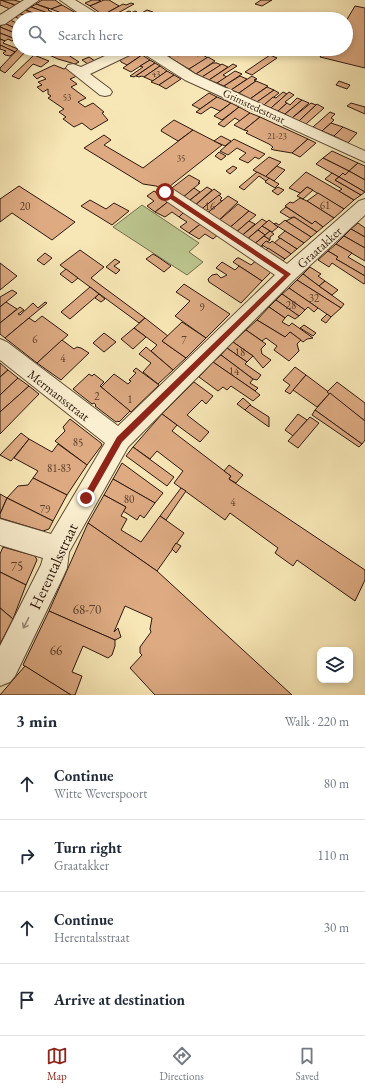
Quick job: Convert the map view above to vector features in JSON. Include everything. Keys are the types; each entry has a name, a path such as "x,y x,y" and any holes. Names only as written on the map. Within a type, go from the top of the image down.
{"street":[{"path":"14,12 33,0"},
{"path":"66,0 85,12"},
{"path":"0,21 12,13"},
{"path":"105,92 77,70 113,56"},
{"name":"Grimstedestraat","path":"157,56 190,77 365,157"},
{"path":"165,192 288,274"},
{"name":"Graatakker","path":"120,440 288,274 365,205"},
{"name":"Mermansstraat","path":"0,348 120,440"},
{"name":"Herentalsstraat","path":"0,672 5,666 54,568 57,549 120,440"},
{"path":"0,532 57,549"}],"green space":[{"path":"142,205 199,243 189,252 203,262 187,275 113,227"}],"building":[{"path":"0,0 15,5 10,9 0,5"},
{"path":"1,0 14,0 21,2 15,5"},
{"path":"42,0 55,0 62,5 51,9 36,4"},
{"path":"92,0 101,1 90,6 85,3"},
{"path":"104,0 109,0 119,6 108,12 99,12 90,6"},
{"path":"261,0 272,0 262,6 255,4"},
{"path":"131,3 134,4 120,12 108,12 123,4 126,5"},
{"path":"36,4 49,9 48,10 52,12 44,12 31,7"},
{"path":"62,5 74,12 59,12 51,9"},
{"path":"355,6 365,8 365,68 320,57 353,56 353,12 351,12"},
{"path":"31,7 45,12 31,12 26,10"},
{"path":"10,20 12,21 12,27 4,23"},
{"path":"4,23 12,27 12,32 0,27"},
{"path":"0,27 12,32 12,38 0,33"},
{"path":"0,33 12,38 12,41 8,39 5,41 0,39"},
{"path":"0,39 5,41 3,43 12,47 12,51 0,45"},
{"path":"0,45 12,51 12,54 10,56 5,55 3,53 6,51 0,49"},
{"path":"12,55 21,56 5,73 0,70 0,68"},
{"path":"33,56 49,61 41,67 33,64 19,79 12,76"},
{"path":"51,56 70,56 79,62 75,64"},
{"path":"127,56 140,56 127,65 121,62 120,59"},
{"path":"141,56 150,60 131,72 123,68"},
{"path":"204,56 208,58 189,69 169,57"},
{"path":"269,56 277,58 252,75 245,72"},
{"path":"89,57 95,61 88,64 82,60"},
{"path":"208,57 215,61 196,74 189,69"},
{"path":"150,60 155,63 134,77 130,76 143,67 140,66"},
{"path":"155,63 160,66 144,77 136,76"},
{"path":"213,63 221,65 202,77 196,74"},
{"path":"222,64 228,67 209,80 202,77"},
{"path":"233,64 237,66 223,75 227,77 217,83 209,80"},
{"path":"54,65 64,69 66,68 77,76 70,79 77,84 71,87 86,98 78,102 85,107 93,103 104,112 102,113 108,120 91,130 82,123 74,127 63,119 66,117 59,112 64,109 48,98 51,96 48,94 48,89 43,92 37,87 42,85 38,82 46,79 42,76 37,79 33,75"},
{"path":"160,66 167,71 153,81 144,77"},
{"path":"167,71 174,75 159,85 151,82"},
{"path":"235,71 242,74 224,86 217,83"},
{"path":"174,75 181,79 166,89 159,85"},
{"path":"240,76 247,79 231,90 224,86"},
{"path":"252,76 257,79 254,80 256,81 239,93 231,90"},
{"path":"256,81 268,86 250,99 239,93"},
{"path":"339,81 350,85 347,89 336,85"},
{"path":"267,87 274,90 257,102 250,99"},
{"path":"274,90 279,93 264,105 257,102"},
{"path":"283,92 287,94 271,108 264,105 273,97 276,98"},
{"path":"289,92 294,95 285,102 287,103 278,111 271,108"},
{"path":"209,93 217,97 200,109 192,105"},
{"path":"217,97 231,103 220,111 211,107 201,114 196,112"},
{"path":"297,98 302,100 285,114 278,111 287,103 290,105"},
{"path":"302,100 309,103 292,118 285,114"},
{"path":"231,103 239,107 222,120 214,116"},
{"path":"311,103 316,105 299,121 292,118"},
{"path":"351,103 365,107 365,114 347,106"},
{"path":"317,104 324,108 306,124 299,121"},
{"path":"239,107 250,113 240,121 235,118 224,127 218,124"},
{"path":"330,112 335,114 331,118 334,120 322,131 313,127"},
{"path":"250,113 260,117 244,130 234,125"},
{"path":"260,117 308,139 292,153 271,149 273,147 269,144 246,133 248,131 244,130"},
{"path":"174,120 193,130 178,141 161,131"},
{"path":"331,123 343,127 334,136 322,131"},
{"path":"343,127 357,133 348,143 334,136"},
{"path":"193,130 222,145 165,190 156,186 143,184 84,148 104,135 111,140 104,145 143,168"},
{"path":"221,136 231,141 225,146 214,141"},
{"path":"234,139 265,154 259,159 255,157 248,163 239,159 246,153 237,148 228,155 220,151"},
{"path":"308,139 316,143 300,157 292,153"},
{"path":"332,151 358,163 349,171 323,158"},
{"path":"219,152 226,156 221,160 215,156"},
{"path":"269,157 281,162 265,177 253,170"},
{"path":"323,158 349,171 345,175 343,173 339,177 316,164"},
{"path":"358,163 365,166 365,180 349,171"},
{"path":"233,166 237,168 230,174 226,171"},
{"path":"277,166 285,170 274,181 265,177"},
{"path":"349,171 365,180 365,192 339,177 343,173 345,175"},
{"path":"257,172 269,178 266,181 259,176 244,190 239,187"},
{"path":"306,172 354,200 344,209 307,187 300,193 289,188"},
{"path":"332,173 339,177 335,180 361,195 354,200 339,191 342,189 325,179"},
{"path":"189,175 200,181 198,183 200,183 181,199 168,191"},
{"path":"339,177 365,192 361,195 335,180"},
{"path":"269,178 279,184 275,188 265,182"},
{"path":"19,186 75,222 52,240 12,213 0,222 0,199"},
{"path":"207,187 212,190 193,207 186,203"},
{"path":"278,187 284,190 278,195 272,191"},
{"path":"307,187 313,190 303,199 297,196"},
{"path":"194,188 200,192 186,203 181,199"},
{"path":"214,189 221,194 199,211 193,207"},
{"path":"154,191 169,201 155,212 147,206 154,201 147,196"},
{"path":"318,193 344,209 334,218 307,201"},
{"path":"219,195 222,198 220,200 222,201 205,215 199,211"},
{"path":"228,196 238,202 216,223 205,215"},
{"path":"300,198 334,218 323,227 315,221 312,224 285,206"},
{"path":"90,200 106,209 114,203 129,211 112,225 81,206"},
{"path":"169,201 185,211 179,217 172,212 165,217 155,212"},
{"path":"238,204 249,211 227,230 216,223"},
{"path":"286,207 312,224 315,221 323,227 317,232 294,217 290,218 280,212"},
{"path":"185,211 203,222 189,233 180,227 187,222 179,217"},
{"path":"249,211 256,215 234,234 227,230"},
{"path":"294,217 317,232 311,237 286,221"},
{"path":"262,219 267,222 245,241 239,238"},
{"path":"269,220 278,227 272,232 262,226"},
{"path":"285,220 311,237 304,243 274,224 276,223 279,225"},
{"path":"249,221 255,224 239,238 234,234"},
{"path":"203,222 220,233 213,239 205,234 199,239 189,233"},
{"path":"358,223 365,228 365,237 351,229"},
{"path":"262,226 270,231 265,235 258,230"},
{"path":"351,229 365,237 365,248 344,236"},
{"path":"258,230 265,235 252,246 245,241"},
{"path":"270,231 274,234 270,237 270,240 264,236"},
{"path":"285,231 304,243 297,249 278,237"},
{"path":"264,236 270,240 261,246 263,247 258,250 252,246"},
{"path":"344,236 365,248 365,261 336,244"},
{"path":"280,238 297,249 291,254 274,243"},
{"path":"266,241 270,243 272,241 291,254 285,259 262,245"},
{"path":"336,244 352,253 348,257 365,267 365,276 336,259 338,257 328,251"},
{"path":"268,248 285,259 279,265 262,254"},
{"path":"80,250 104,267 91,278 145,318 139,323 60,265"},
{"path":"328,251 338,257 336,259 365,276 365,283 364,284 332,263 329,267 318,260"},
{"path":"45,253 52,258 44,265 37,260"},
{"path":"153,254 171,266 164,272 146,259"},
{"path":"237,258 251,265 258,259 273,270 262,281 233,262"},
{"path":"115,259 120,262 114,266 120,270 116,274 106,267"},
{"path":"222,262 235,270 239,266 262,281 241,303 209,282 208,279 212,275 217,274 221,278 227,275 216,268"},
{"path":"0,263 17,276 0,290"},
{"path":"310,267 321,274 318,276 325,281 319,286 303,274"},
{"path":"66,269 78,278 72,283 60,274"},
{"path":"303,274 344,304 341,308 297,280"},
{"path":"297,280 341,308 331,317 289,288"},
{"path":"325,281 338,290 332,295 319,286"},
{"path":"184,284 230,314 206,338 175,316 190,301 176,292"},
{"path":"90,287 99,294 70,319 61,312"},
{"path":"289,288 318,308 314,312 308,307 305,310 282,294"},
{"path":"12,290 17,293 0,307 0,297"},
{"path":"99,294 105,299 101,302 95,298"},
{"path":"282,294 305,310 299,316 276,300"},
{"path":"276,300 299,316 295,319 288,315 285,318 269,307"},
{"path":"6,302 17,309 0,323 0,307"},
{"path":"45,302 47,303 5,338 0,334 0,323 20,307 24,310 18,314 20,315 33,303 38,308"},
{"path":"269,307 285,318 282,322 289,326 292,323 313,338 307,339 303,342 290,332 285,337 257,320"},
{"path":"327,314 331,317 326,323 321,320"},
{"path":"42,316 68,335 37,363 5,338 29,318 35,322"},
{"path":"145,318 168,336 162,341 186,358 173,370 151,351 157,345 134,328"},
{"path":"257,320 285,337 290,332 301,340 297,344 299,351 289,361 274,350 277,346 266,338 262,341 246,330"},
{"path":"182,322 206,338 186,358 162,341"},
{"path":"304,325 316,333 313,336 300,328"},
{"path":"134,328 146,337 133,349 121,339"},
{"path":"246,330 266,344 261,349 262,354 271,360 263,368 253,356 233,342"},
{"path":"104,333 116,342 104,352 93,343"},
{"path":"62,340 74,349 77,347 81,348 89,353 61,380 37,363"},
{"path":"233,342 253,356 247,362 227,348"},
{"path":"146,347 173,370 158,384 143,372 151,363 139,354"},
{"path":"227,348 247,362 245,364 261,375 257,380 253,379 221,355"},
{"path":"221,355 253,379 250,383 258,388 255,391 213,362"},
{"path":"213,362 260,395 253,401 231,386 227,390 223,387 218,391 199,377"},
{"path":"0,363 8,370 0,377"},
{"path":"295,367 306,375 290,394 285,391 290,385 283,380"},
{"path":"136,368 159,385 131,412 101,387 114,374 128,384 131,381 129,380 136,373 133,371"},
{"path":"8,370 18,378 0,395 0,377"},
{"path":"89,374 92,376 94,374 104,382 100,386 130,411 119,422 116,422 95,406 96,405 94,403 92,404 73,389"},
{"path":"306,375 330,393 317,407 293,390"},
{"path":"18,378 29,386 0,412 0,395"},
{"path":"194,382 213,396 206,404 202,400 187,415 209,432 200,442 162,414"},
{"path":"337,382 365,403 365,421 327,392"},
{"path":"29,386 39,394 0,434 0,412"},
{"path":"330,393 365,421 365,440 362,444 315,410"},
{"path":"243,398 251,405 245,410 237,404"},
{"path":"250,405 269,417 269,427 245,410"},
{"path":"315,410 362,444 359,447 312,415"},
{"path":"162,414 177,425 172,431 231,476 229,479 365,570 365,580 355,601 297,560 293,566 275,553 278,548 230,513 225,520 174,483 183,471 157,451 150,459 133,447"},
{"path":"298,414 307,420 293,436 285,430"},
{"path":"310,417 319,423 298,448 288,441"},
{"path":"70,419 102,445 87,465 55,441 65,431 63,427"},
{"path":"21,433 29,439 11,461 0,455"},
{"path":"29,439 52,452 58,444 87,465 67,495 33,478 38,471 14,458"},
{"path":"133,447 174,477 167,486 126,456"},
{"path":"122,463 163,493 155,503 113,479"},
{"path":"229,465 243,475 236,483 229,479 231,476 224,471"},
{"path":"33,478 67,495 53,521 7,498 18,486 28,485"},
{"path":"113,479 155,503 144,518 140,515 137,520 123,511 126,507 104,495"},
{"path":"181,488 186,491 166,520 160,516"},
{"path":"0,494 7,498 0,514"},
{"path":"104,495 126,507 121,516 127,519 121,530 141,542 160,516 184,533 157,571 88,523"},
{"path":"7,498 53,521 49,529 43,531 0,518 0,514"},
{"path":"88,523 157,571 292,695 155,695 130,668 142,655 140,653 140,647 151,632 150,629 152,618 125,606 114,632 118,628 121,637 115,640 49,611"},
{"path":"176,543 181,546 176,553 172,549"},
{"path":"3,547 35,556 37,560 26,585 0,572 0,554"},
{"path":"0,572 26,585 13,619 0,608"},
{"path":"0,608 13,619 0,644"},
{"path":"49,611 115,640 112,655 108,658 83,646 72,672 82,676 75,695 71,695 23,665"},
{"path":"25,666 71,695 0,695"}],"route":[{"path":"86,498 120,440 288,274 165,192"}]}
